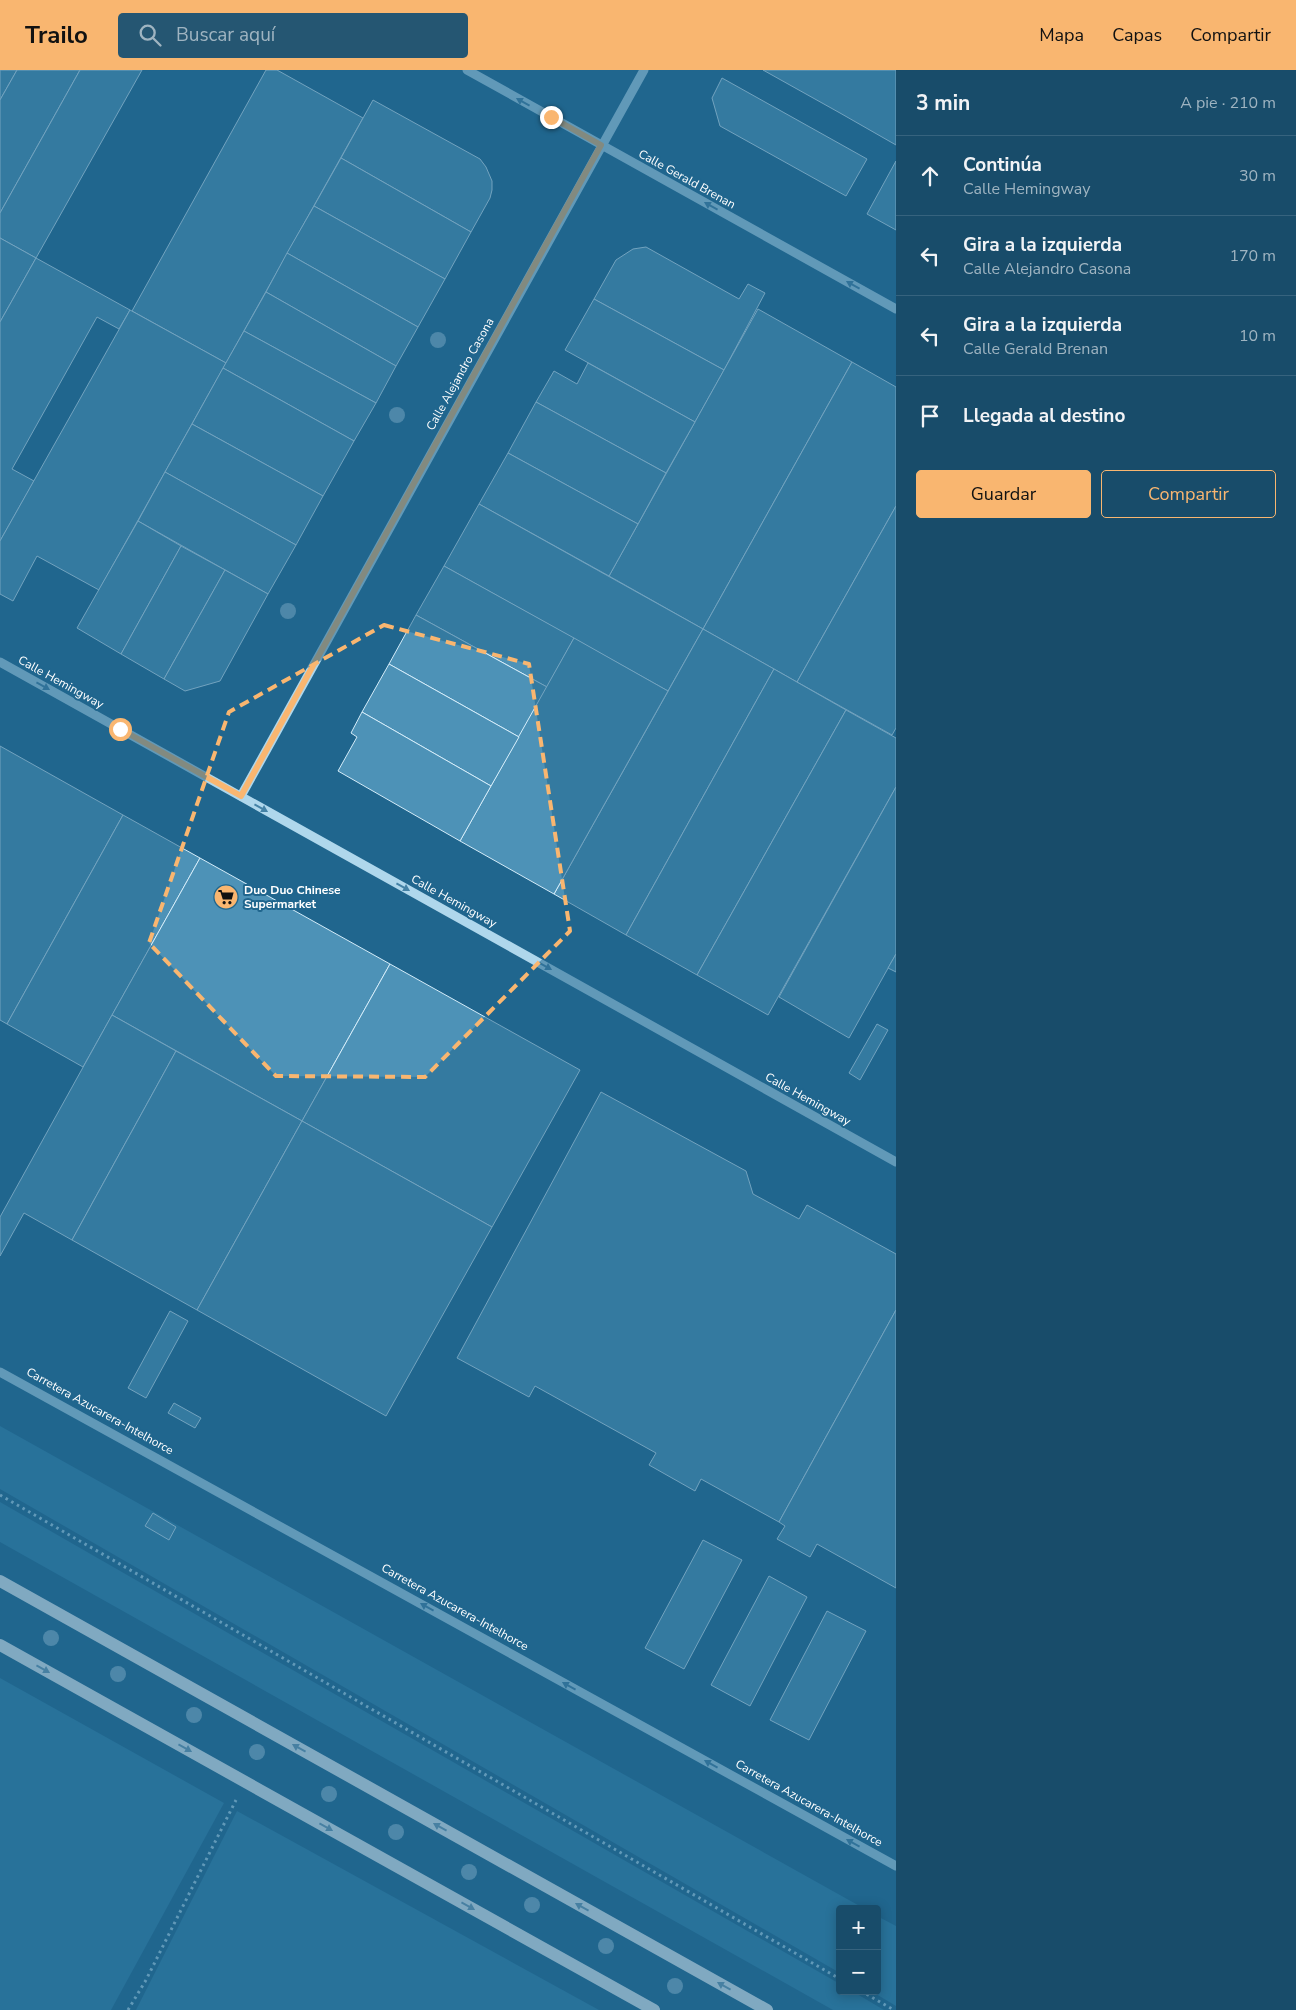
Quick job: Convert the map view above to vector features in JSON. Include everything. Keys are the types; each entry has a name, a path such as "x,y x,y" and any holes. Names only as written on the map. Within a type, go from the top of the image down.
{"main road":[{"path":"0,1581 767,2010"},
{"path":"0,1645 654,2010"}],"street":[{"name":"Calle Gerald Brenan","path":"467,70 896,309"},
{"name":"Calle Alejandro Casona","path":"241,796 644,70"},
{"name":"Calle Hemingway","path":"0,662 896,1162"},
{"name":"Carretera Azucarera-Intelhorce","path":"0,1372 896,1866"}],"path":[{"path":"0,1496 836,1977"},
{"path":"128,2010 146,1980 246,1782"},
{"path":"868,1995 894,2010"}],"highlighted area":[{"path":"384,625 529,664 570,931 425,1077 276,1076 149,943 229,712"}],"shaded area":[{"path":"0,1426 858,1905 836,1905 836,1971 0,1489"},
{"path":"0,1502 836,1982 836,1995 859,1995 884,2010 833,2010 0,1542"},
{"path":"0,1678 224,1803 111,2010 0,2010"},
{"path":"237,1811 599,2010 136,2010"},
{"path":"881,1918 896,1926 896,2006 878,1995 881,1995"}],"building":[{"path":"0,70 17,70 0,100"},
{"path":"17,70 80,70 0,213 0,100"},
{"path":"80,70 142,70 36,258 0,238 0,213"},
{"path":"266,70 277,70 363,118 226,363 132,311"},
{"path":"763,70 896,70 896,145 840,113"},
{"path":"722,78 867,159 846,196 720,126 712,98"},
{"path":"373,100 480,159 486,167 492,181 492,190 490,198 471,232 341,158"},
{"path":"341,158 471,232 445,279 314,206"},
{"path":"896,161 896,230 867,214"},
{"path":"314,206 445,279 418,327 287,253"},
{"path":"0,238 36,258 0,322"},
{"path":"646,247 739,299 748,284 765,293 724,370 594,299 616,260 633,249"},
{"path":"287,253 418,327 396,366 266,292"},
{"path":"36,258 130,310 119,329 97,317 12,469 34,481 0,541 0,322"},
{"path":"266,292 396,366 376,403 244,331"},
{"path":"594,299 724,370 695,422 565,350"},
{"path":"758,309 852,362 703,629 609,576"},
{"path":"130,310 226,363 99,590 37,556 13,601 0,594 0,541"},
{"path":"244,331 376,403 354,441 223,368"},
{"path":"852,362 896,387 896,506 797,682 703,629"},
{"path":"588,363 695,422 666,473 536,402 554,371 577,384"},
{"path":"223,368 354,441 323,496 192,424"},
{"path":"536,402 666,473 638,524 508,453"},
{"path":"192,424 323,496 296,545 165,472"},
{"path":"508,453 638,524 609,576 479,504"},
{"path":"165,472 296,545 268,594 138,521"},
{"path":"479,504 703,629 668,691 444,566"},
{"path":"896,506 896,728 892,735 797,682"},
{"path":"138,521 181,546 121,654 77,628"},
{"path":"181,546 225,570 164,679 121,654"},
{"path":"444,566 574,638 547,687 416,615"},
{"path":"225,570 268,594 220,681 185,691 164,679"},
{"path":"416,615 547,687 519,737 389,664"},
{"path":"703,629 774,669 626,935 554,894"},
{"path":"574,638 668,691 554,894 460,841"},
{"path":"389,664 519,737 491,786 362,712"},
{"path":"774,669 846,710 697,975 626,935"},
{"path":"846,710 896,738 896,787 768,1015 697,975"},
{"path":"362,712 491,786 460,841 338,771 357,737 351,733"},
{"path":"0,746 123,815 7,1024 0,1020"},
{"path":"896,787 896,954 849,1038 779,997"},
{"path":"123,815 200,858 83,1067 7,1024"},
{"path":"200,858 390,964 302,1121 112,1015"},
{"path":"896,954 896,972 888,968"},
{"path":"390,964 580,1070 492,1227 302,1121"},
{"path":"112,1015 176,1051 72,1240 24,1213 0,1256 0,1217"},
{"path":"877,1024 888,1030 860,1080 849,1073"},
{"path":"176,1051 302,1121 197,1310 72,1240"},
{"path":"601,1092 746,1171 753,1194 799,1219 807,1205 896,1254 896,1310 779,1522 701,1479 695,1491 649,1465 656,1453 535,1386 529,1397 457,1358"},
{"path":"302,1121 492,1227 386,1416 197,1310"},
{"path":"896,1310 896,1588 817,1544 810,1557 777,1539 785,1526 779,1522"},
{"path":"170,1311 188,1321 146,1398 128,1388"},
{"path":"174,1403 201,1418 195,1428 168,1413"},
{"path":"153,1513 176,1527 169,1540 145,1526"},
{"path":"703,1540 742,1560 684,1669 645,1648"},
{"path":"769,1576 807,1597 750,1706 711,1685"},
{"path":"827,1611 866,1631 809,1740 770,1720"}],"place":[{"name":"Duo Duo Chinese Supermarket","path":"226,897"}],"route":[{"path":"120,729 241,796 601,145 551,117"}]}
